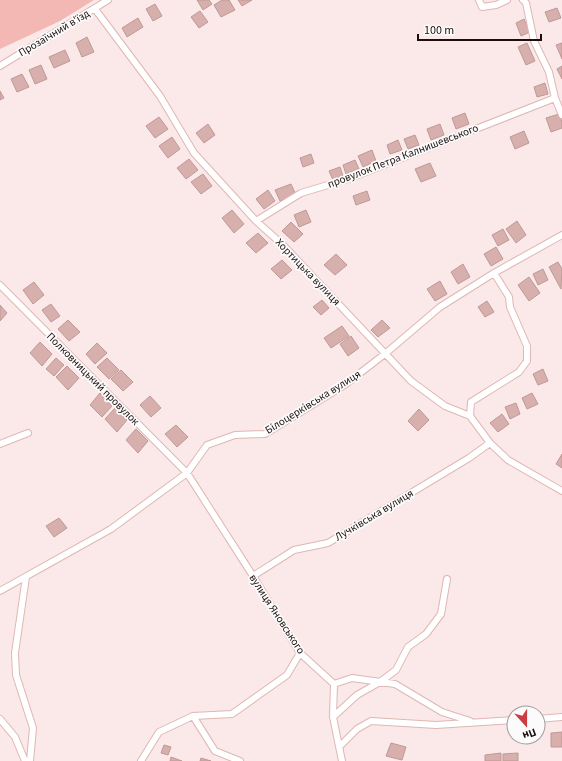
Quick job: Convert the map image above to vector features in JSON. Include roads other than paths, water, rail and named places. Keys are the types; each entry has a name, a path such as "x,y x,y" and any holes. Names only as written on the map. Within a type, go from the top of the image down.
{"street":[{"name":"Прозаїчний в'їзд","path":"0,66 108,0"},
{"path":"480,0 482,7 496,5 507,0"},
{"path":"523,0 526,2 534,41 549,72 555,98 562,115"},
{"name":"Хортицька вулиця","path":"95,9 160,96 194,153 256,221 283,245 411,381 445,406 470,416"},
{"name":"провулок Петра Калнишевського","path":"256,221 301,193 348,179 555,98"},
{"name":"Білоцерківська вулиця","path":"0,591 111,529 187,472 207,445 235,435 265,434 346,384 386,353 440,307 494,273 562,235"},
{"path":"494,273 508,296 510,307 527,346 527,361 519,372 472,402 470,416 490,443 508,460 562,491"},
{"name":"Полковницький провулок","path":"0,285 187,472"},
{"path":"0,444 28,433"},
{"name":"Лучківська вулиця","path":"253,576 294,550 328,543 456,466 490,443"},
{"name":"вулиця Яновського","path":"187,472 300,653 334,684"},
{"path":"26,577 15,653 16,675 33,728 30,761"},
{"path":"334,717 358,695 380,682 396,670 408,647 426,634 442,614 447,579"},
{"path":"141,761 159,732 192,716 232,714 287,675 300,653"},
{"path":"342,761 334,717 334,684 352,678 395,684 442,712 474,722"},
{"path":"192,716 215,751 240,761"},
{"path":"546,718 562,717"},
{"path":"0,719 15,737 25,761"},
{"path":"340,746 357,729 371,721 436,725 506,720"}]}
